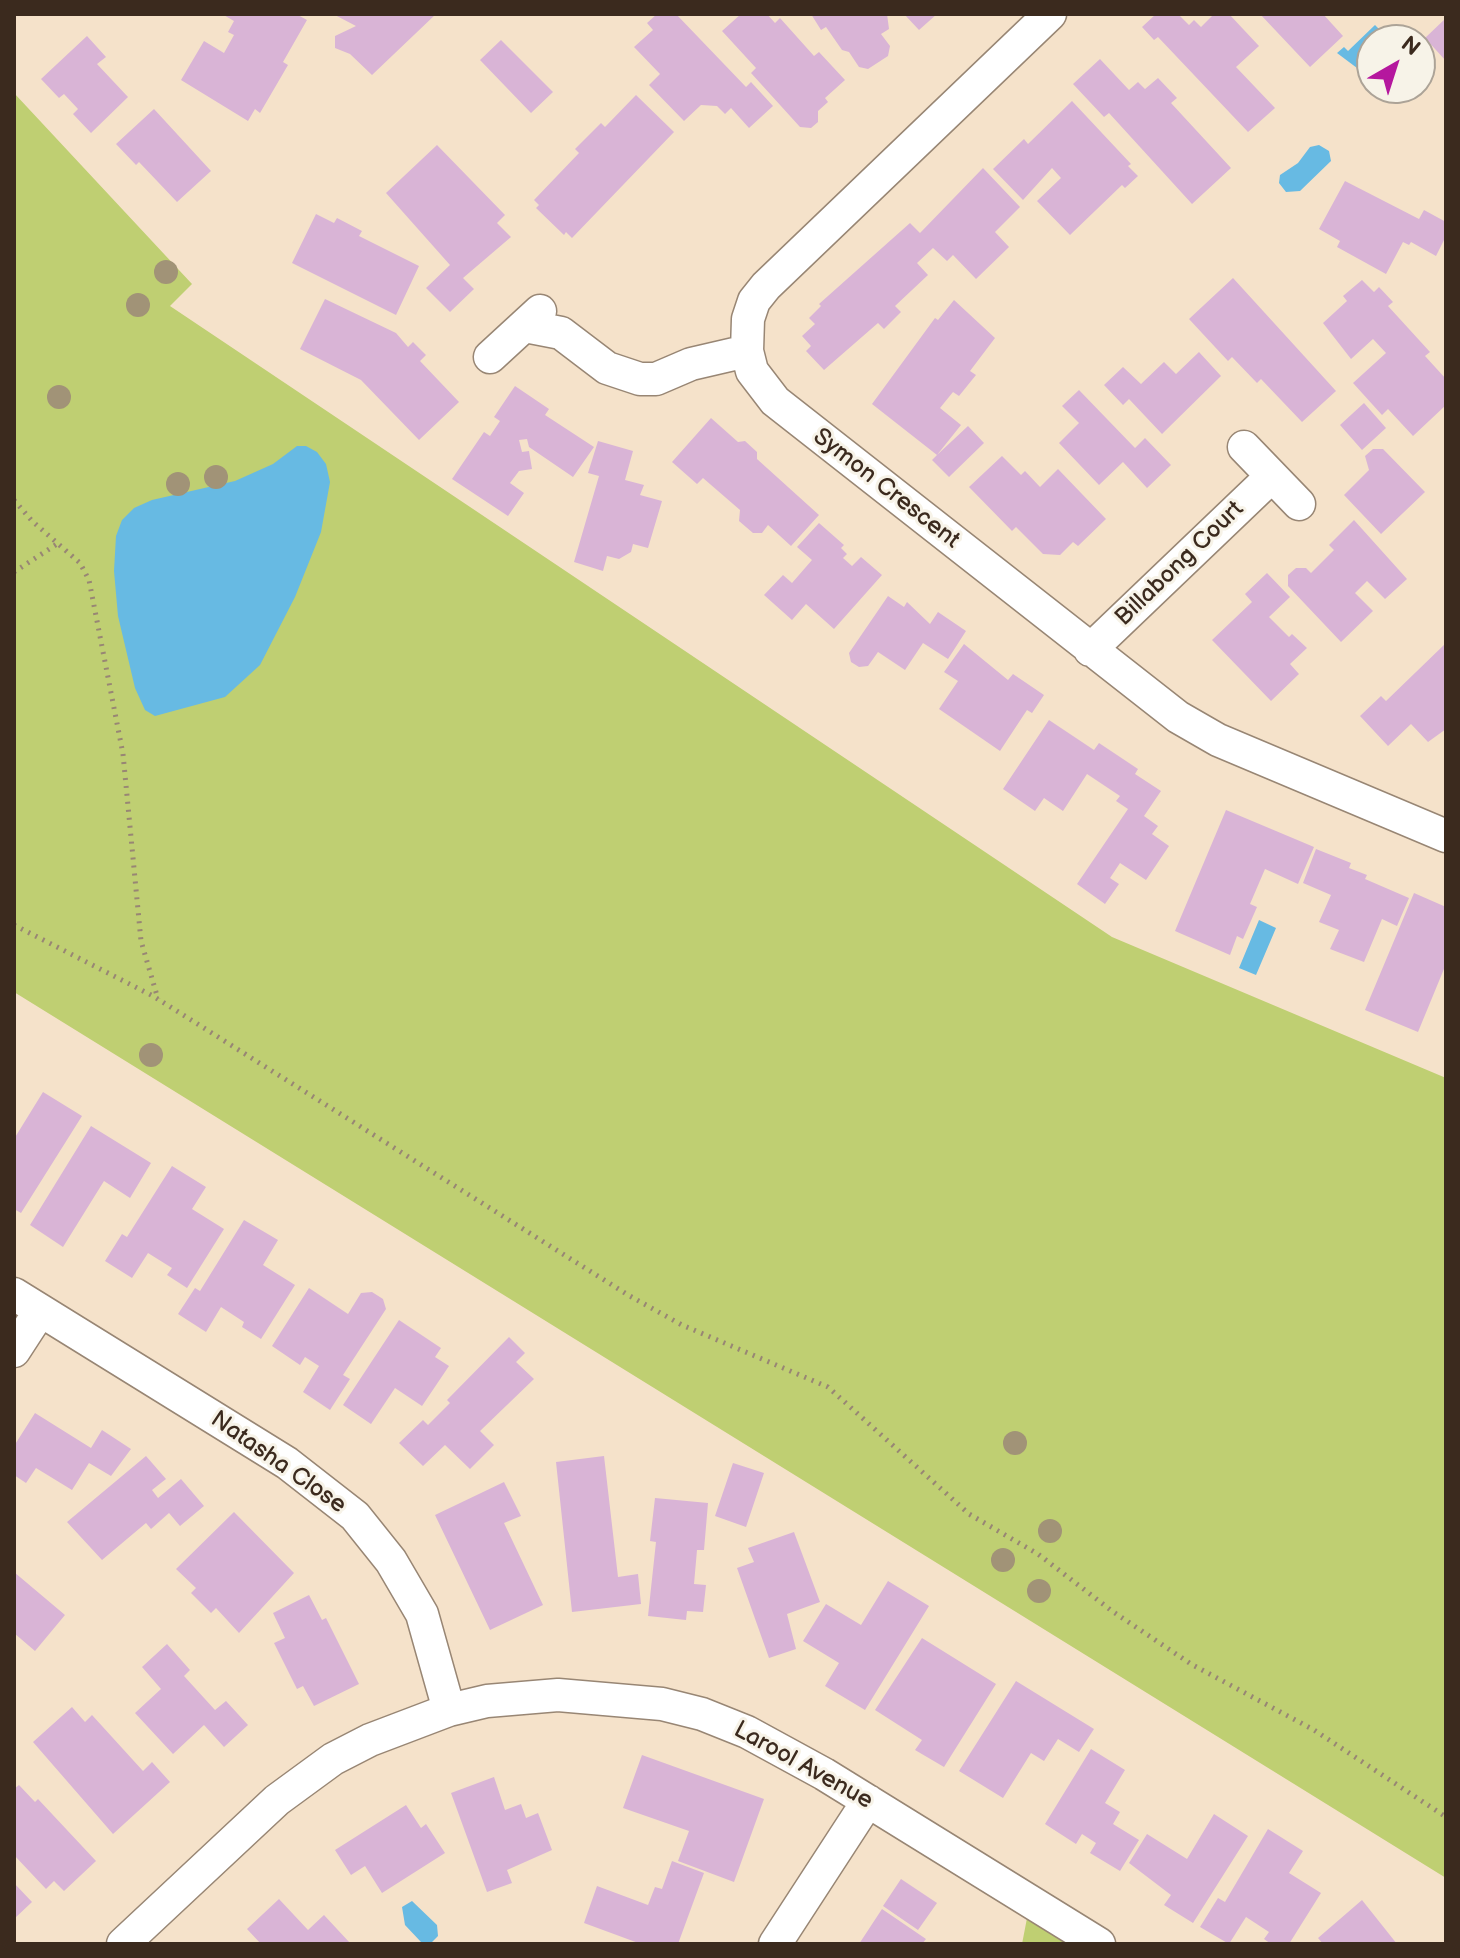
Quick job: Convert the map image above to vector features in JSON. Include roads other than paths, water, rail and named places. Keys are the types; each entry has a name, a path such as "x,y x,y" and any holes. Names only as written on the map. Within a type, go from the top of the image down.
{"street":[{"path":"490,357 535,316 607,368 640,379 656,379 691,364 747,351 748,319 754,301 766,286 1050,14"},
{"name":"Symon Crescent","path":"747,351 752,371 775,401 1090,650 1198,729 1446,836"},
{"path":"1244,447 1299,504"},
{"name":"Billabong Court","path":"1090,650 1271,477"},
{"path":"14,1351 27,1303"},
{"name":"Natasha Close","path":"27,1303 287,1463 355,1516 391,1561 422,1614 449,1710"},
{"name":"Larool Avenue","path":"123,1944 277,1800 309,1776 370,1740 449,1710 487,1701 558,1695 662,1704 702,1714 747,1732 868,1801 1099,1944"},
{"path":"775,1944 868,1801"}],"water":[{"path":"1356,43 1356,67 1337,53 1344,47 1348,51"},
{"path":"1319,145 1329,151 1331,161 1300,191 1286,192 1279,183 1280,175 1298,163 1310,147"},
{"path":"297,446 306,446 317,452 326,464 330,482 321,532 295,597 260,665 225,697 155,716 145,710 135,688 118,616 114,571 116,536 122,520 134,508 152,500 235,481 273,464"},
{"path":"1259,920 1276,928 1256,975 1239,968"},
{"path":"412,1901 437,1925 438,1936 432,1942 421,1942 405,1925 402,1907"}]}
